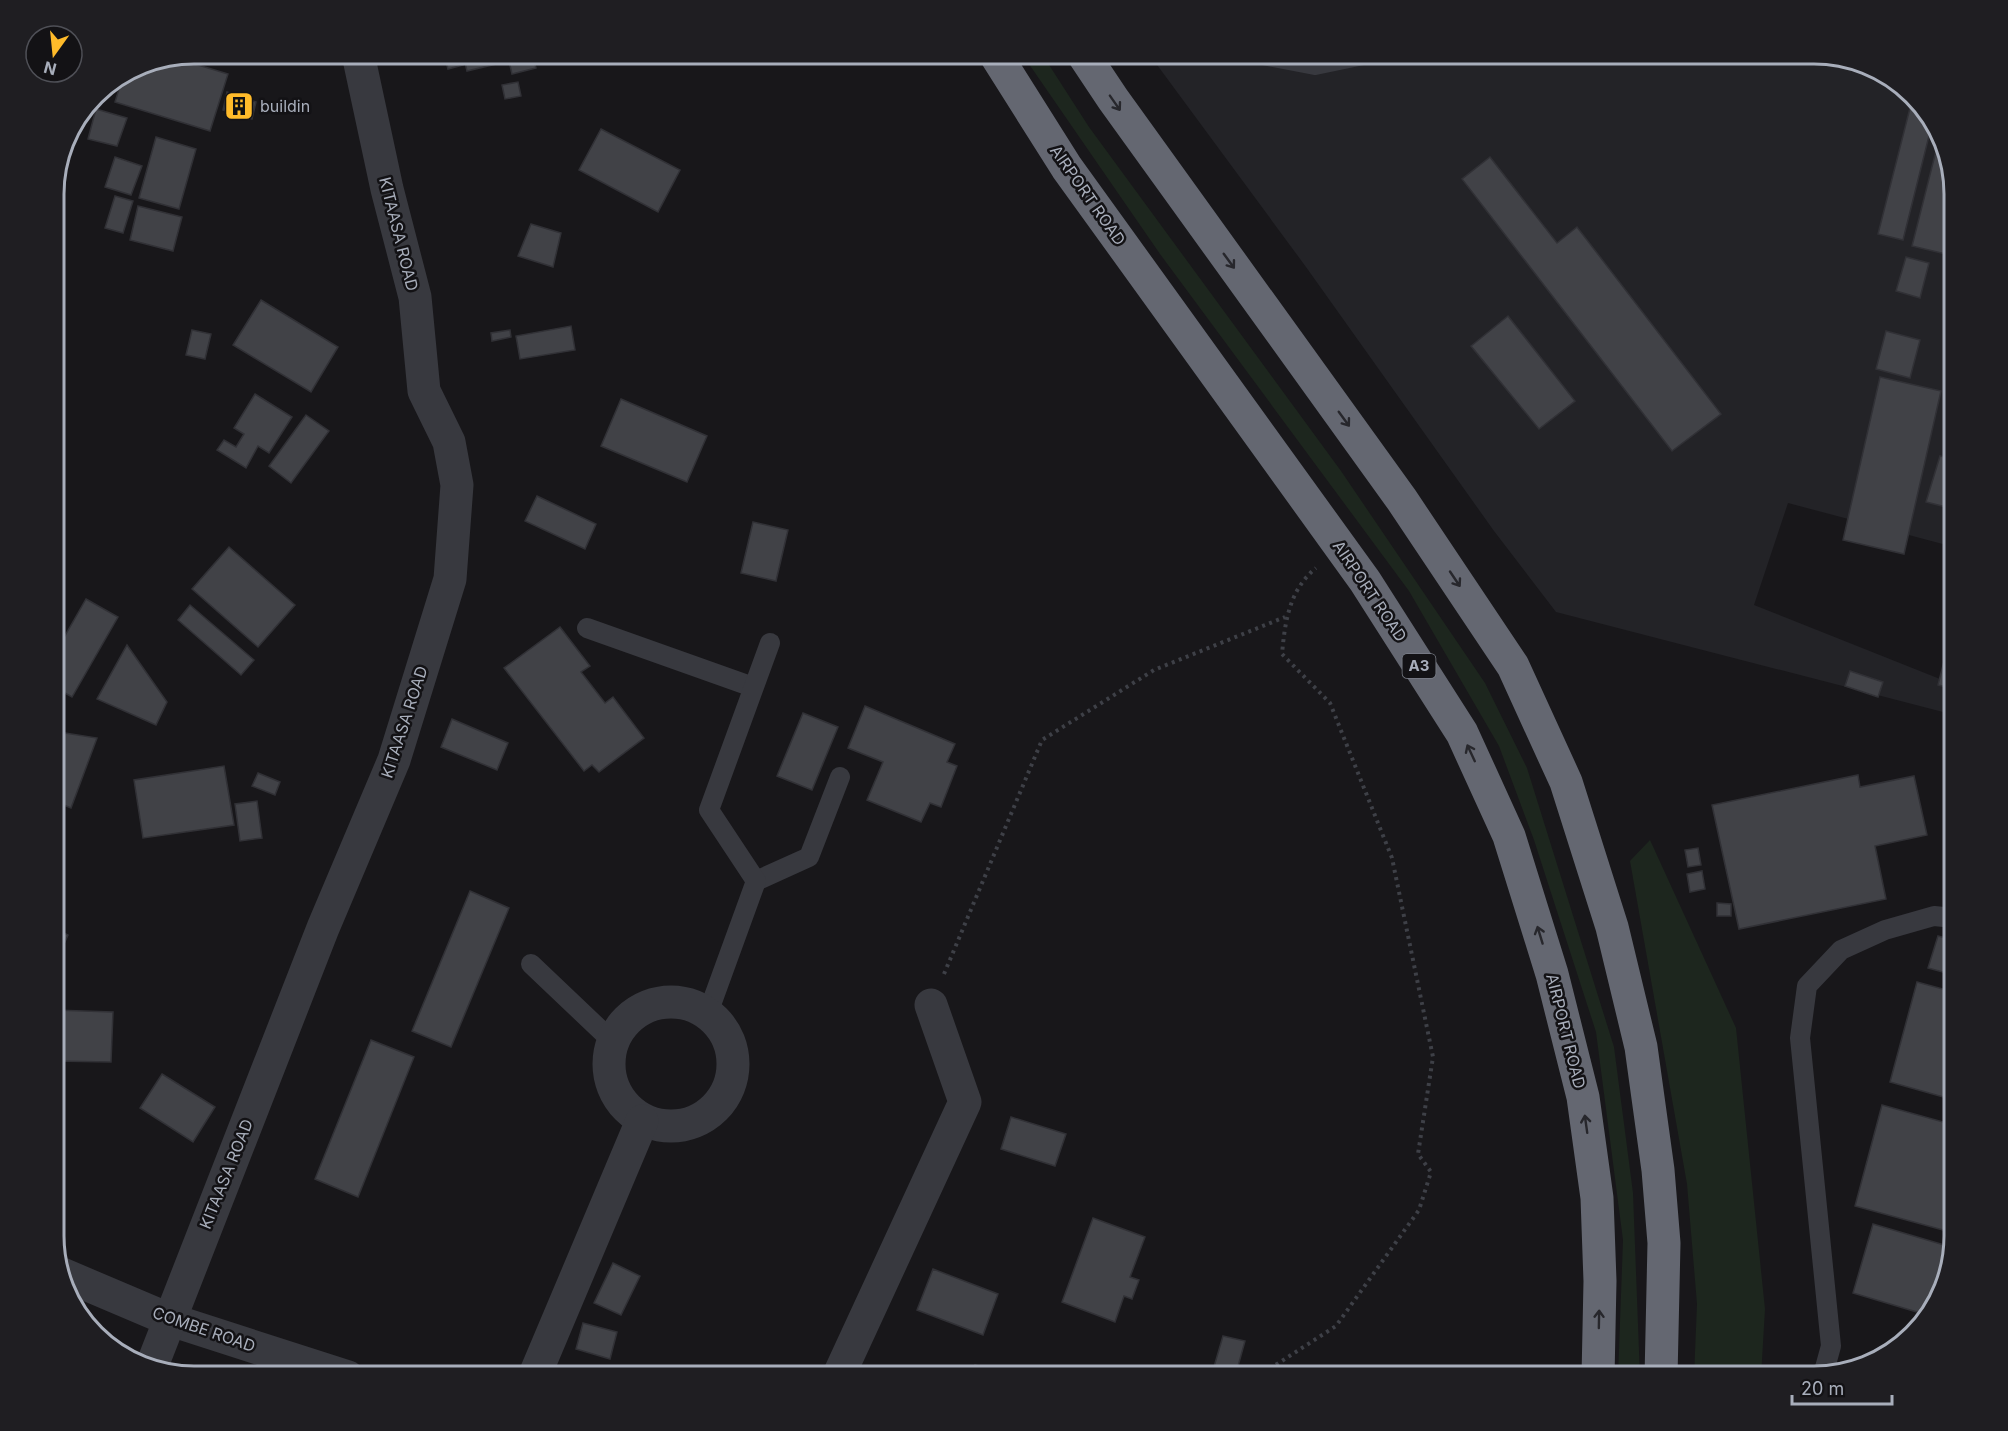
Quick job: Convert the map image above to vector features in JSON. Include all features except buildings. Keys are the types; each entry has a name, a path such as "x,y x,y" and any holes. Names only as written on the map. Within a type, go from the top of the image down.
{"highway":[{"name":"AIRPORT ROAD","path":"1001,64 1067,168 1365,581 1462,733 1509,836 1552,974 1583,1097 1597,1198 1600,1281 1598,1366"},
{"path":"1090,64 1402,500 1506,656 1566,782 1612,927 1641,1047 1658,1170 1664,1243 1660,1366"}],"street":[{"name":"KITAASA ROAD","path":"154,1360 168,1319 323,928 394,760 450,579 457,485 449,441 424,391 416,297 387,189 359,64"},
{"path":"681,1002 708,1013 728,1037 734,1068 725,1097 703,1119 673,1128 642,1121 618,1100 608,1071 612,1041 628,1017 653,1004 681,1002"},
{"path":"843,1366 965,1102 931,1005"},
{"path":"539,1366 642,1121"},
{"name":"COMBE ROAD","path":"71,1278 168,1319 314,1366"}],"lane":[{"path":"587,628 753,687"},
{"path":"756,881 708,810 770,643"},
{"path":"708,1013 756,881 809,857 840,777"},
{"path":"1826,1365 1831,1346 1800,1038 1807,986 1841,950 1885,930 1934,916 1944,917"},
{"path":"531,964 612,1041"}],"path":[{"path":"1274,1366 1336,1326 1419,1210 1431,1172 1418,1154 1433,1057 1407,921 1392,858 1330,703 1282,654 1285,617 1304,578 1341,547"},
{"path":"931,1005 1042,740 1154,670 1285,617"}],"shaded area":[{"path":"1029,64 1048,64 1089,127 1341,471 1485,683 1527,768 1614,1047 1633,1193 1640,1366 1618,1366 1623,1240 1596,1032 1534,840 1499,746 1409,591 1160,254"},
{"path":"1156,64 1813,64 1855,71 1893,91 1917,115 1934,145 1944,195 1944,544 1788,503 1754,605 1944,681 1943,712 1556,612 1494,531 1306,267"},
{"path":"1650,840 1736,1028 1765,1309 1762,1366 1694,1366 1697,1304 1687,1184 1630,861"}],"place":[{"name":"buildin","path":"239,106"}]}
